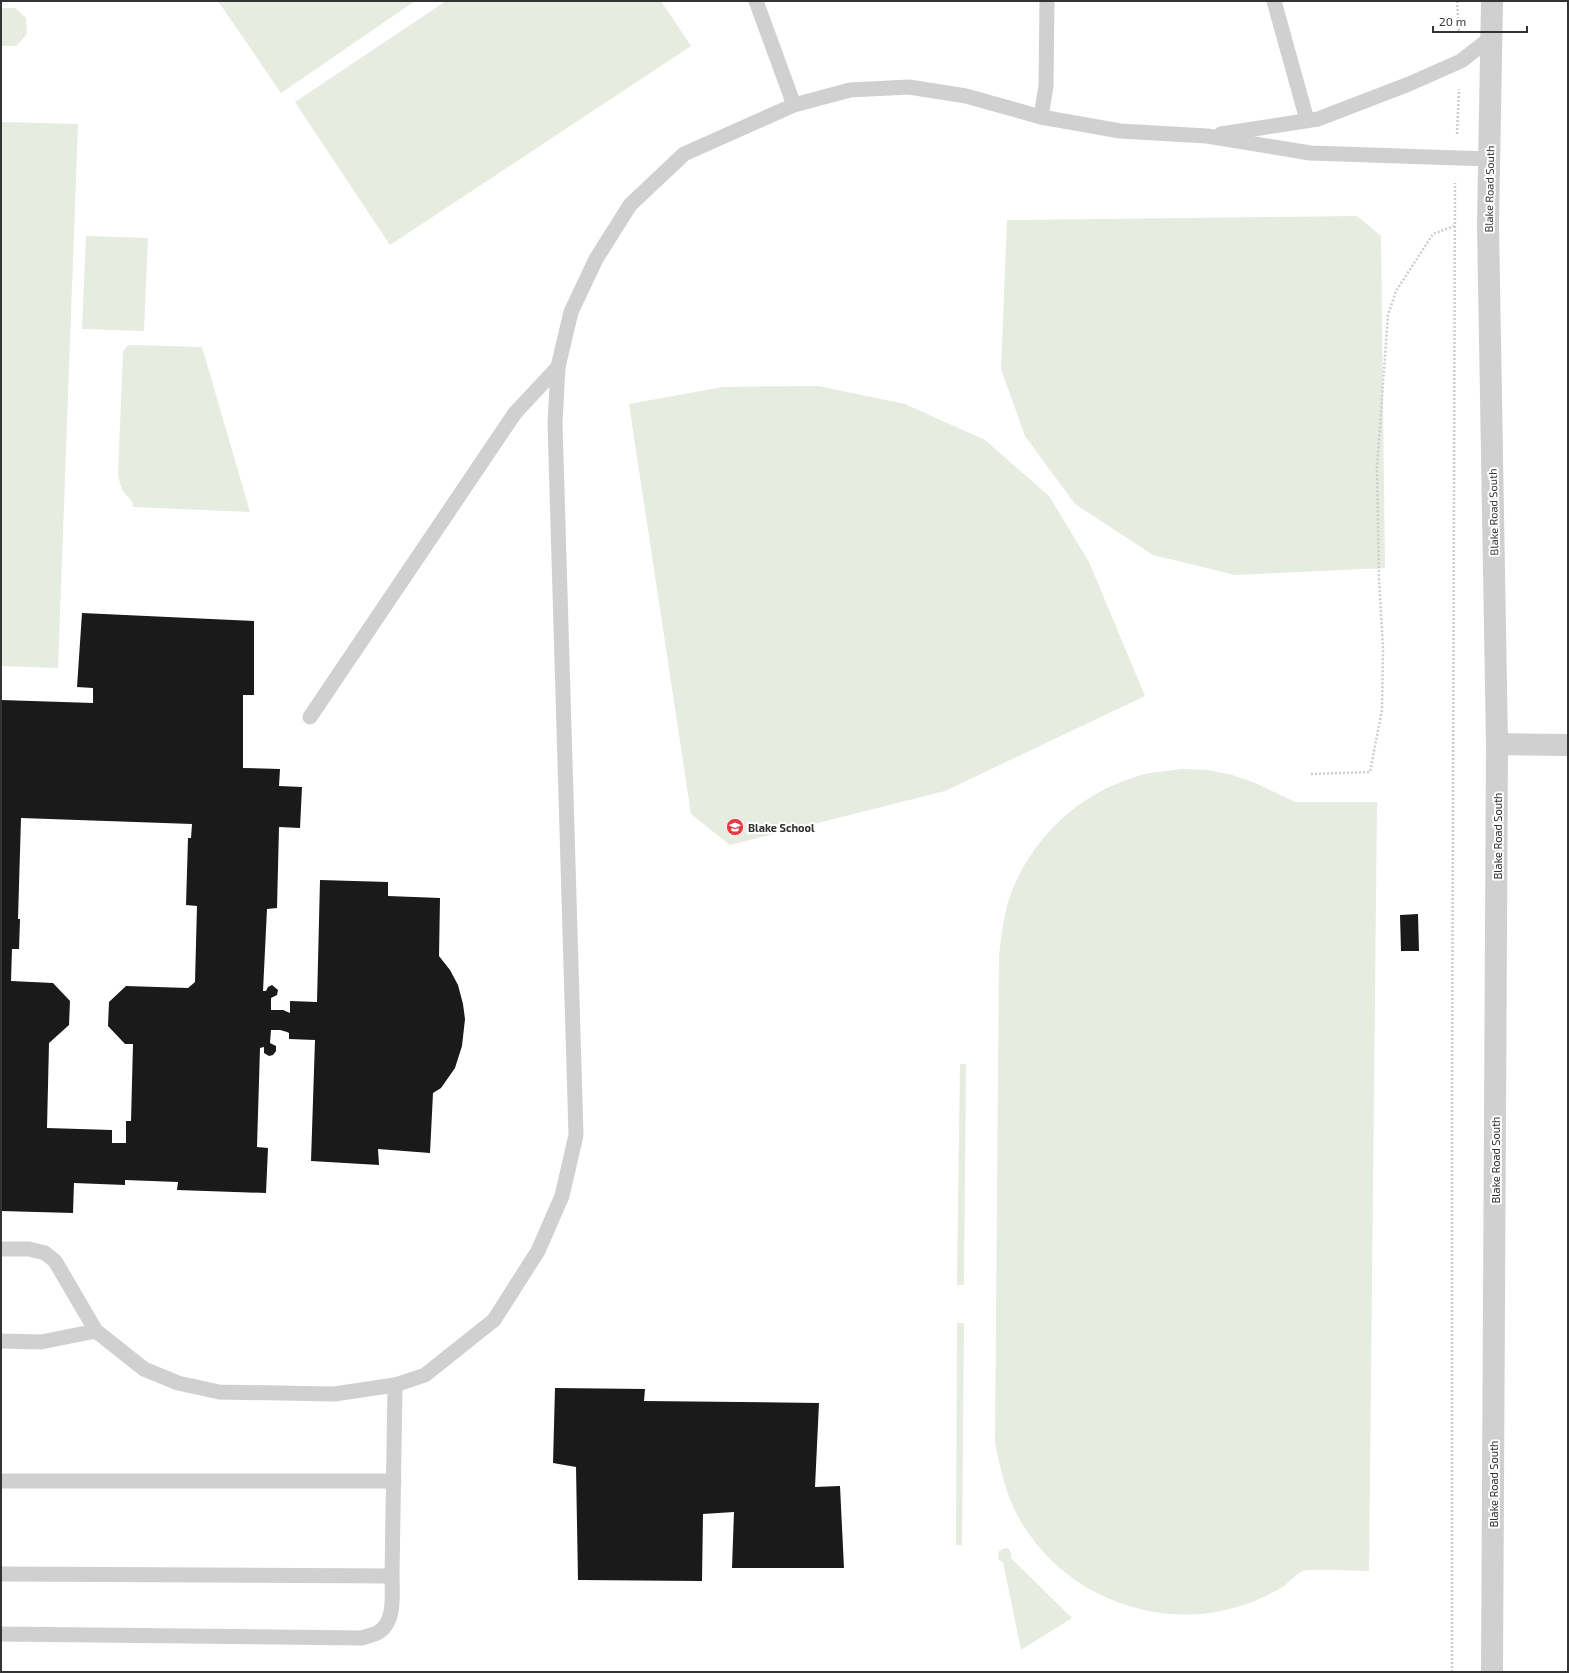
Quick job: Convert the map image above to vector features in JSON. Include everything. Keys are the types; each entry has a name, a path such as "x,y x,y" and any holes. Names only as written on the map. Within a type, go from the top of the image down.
{"street":[{"name":"Blake Road South","path":"1492,1 1489,240 1497,744 1492,1672"},
{"path":"1497,744 1568,745"}],"lane":[{"path":"756,1 794,105"},
{"path":"1041,117 1046,86 1047,1"},
{"path":"1274,1 1307,120"},
{"path":"1207,136 1318,119 1409,84 1461,61 1492,37"},
{"path":"1,1248 29,1249 45,1253 55,1261 96,1331 144,1369 178,1383 219,1392 334,1394 395,1385 425,1376 494,1320 538,1251 562,1196 576,1135 565,818 561,588 555,423 558,367 571,312 596,259 630,205 684,154 794,105 850,90 909,88 966,96 1041,117 1120,131 1207,136 1310,152 1489,159"},
{"path":"310,717 515,413 558,367"},
{"path":"1,1341 41,1342 96,1331"},
{"path":"1,1634 362,1638 378,1633 388,1622 392,1605 395,1385"},
{"path":"1,1482 394,1481"},
{"path":"1,1574 392,1576"}],"path":[{"path":"1452,1672 1454,226 1455,158 1461,61 1457,1"},
{"path":"1311,774 1370,772 1382,710 1383,648 1379,579 1377,467 1388,315 1396,291 1433,234 1454,226"}],"shaded area":[{"path":"218,1 415,1 281,93"},
{"path":"446,1 661,1 691,46 390,245 295,102"},
{"path":"1,8 15,8 26,18 27,34 16,46 1,46"},
{"path":"1,122 78,124 58,668 1,666"},
{"path":"1357,216 1381,236 1385,568 1235,575 1153,555 1075,504 1025,436 1001,369 1007,220"},
{"path":"86,236 148,238 144,331 82,329"},
{"path":"127,346 202,347 250,512 133,507 131,500 122,489 118,474 123,352"},
{"path":"818,386 905,404 985,440 1049,496 1089,562 1145,696 945,791 730,845 691,814 629,404 723,387"},
{"path":"1182,769 1208,770 1232,775 1253,782 1295,802 1377,802 1369,1571 1307,1570 1298,1574 1279,1589 1250,1603 1208,1613 1179,1614 1150,1611 1121,1604 1095,1592 1070,1576 1048,1557 1029,1534 1016,1513 1003,1478 995,1442 999,956 1003,922 1008,902 1016,881 1040,842 1055,825 1072,810 1090,797 1111,786 1132,778 1151,773"},
{"path":"960,1064 966,1064 964,1285 957,1285"},
{"path":"957,1323 964,1323 962,1545 956,1545"},
{"path":"1005,1548 1009,1549 1011,1558 1072,1618 1021,1650 1003,1562 998,1559 999,1551"}],"building":[{"path":"82,613 254,621 254,695 243,695 243,768 280,769 279,786 302,787 300,828 279,827 277,908 267,909 263,991 266,991 268,987 272,985 278,990 277,995 271,998 271,1010 283,1010 290,1013 290,1001 317,1002 320,880 388,882 388,896 440,898 439,956 450,970 458,985 465,1019 462,1046 455,1068 441,1088 433,1093 430,1153 378,1149 379,1165 311,1161 315,1040 289,1039 289,1033 287,1032 271,1030 270,1043 276,1046 276,1051 273,1055 269,1056 264,1053 264,1047 260,1048 257,1147 268,1148 266,1193 177,1190 178,1182 125,1180 125,1185 74,1183 73,1213 1,1211 1,700 93,703 93,688 77,687","holes":["21,818 192,824 191,838 188,838 186,905 197,906 195,982 188,988 126,986 109,1002 108,1026 125,1044 133,1044 131,1121 126,1121 126,1143 112,1143 112,1130 47,1128 49,1043 69,1025 70,1001 53,983 11,981 12,949 19,949 20,919 18,919"]},
{"path":"1418,914 1419,951 1401,951 1400,915"},
{"path":"555,1388 645,1389 644,1401 819,1403 815,1487 840,1486 844,1568 732,1568 734,1512 703,1514 702,1581 578,1580 576,1467 553,1463"}],"place":[{"name":"Blake School","path":"735,827"}]}
